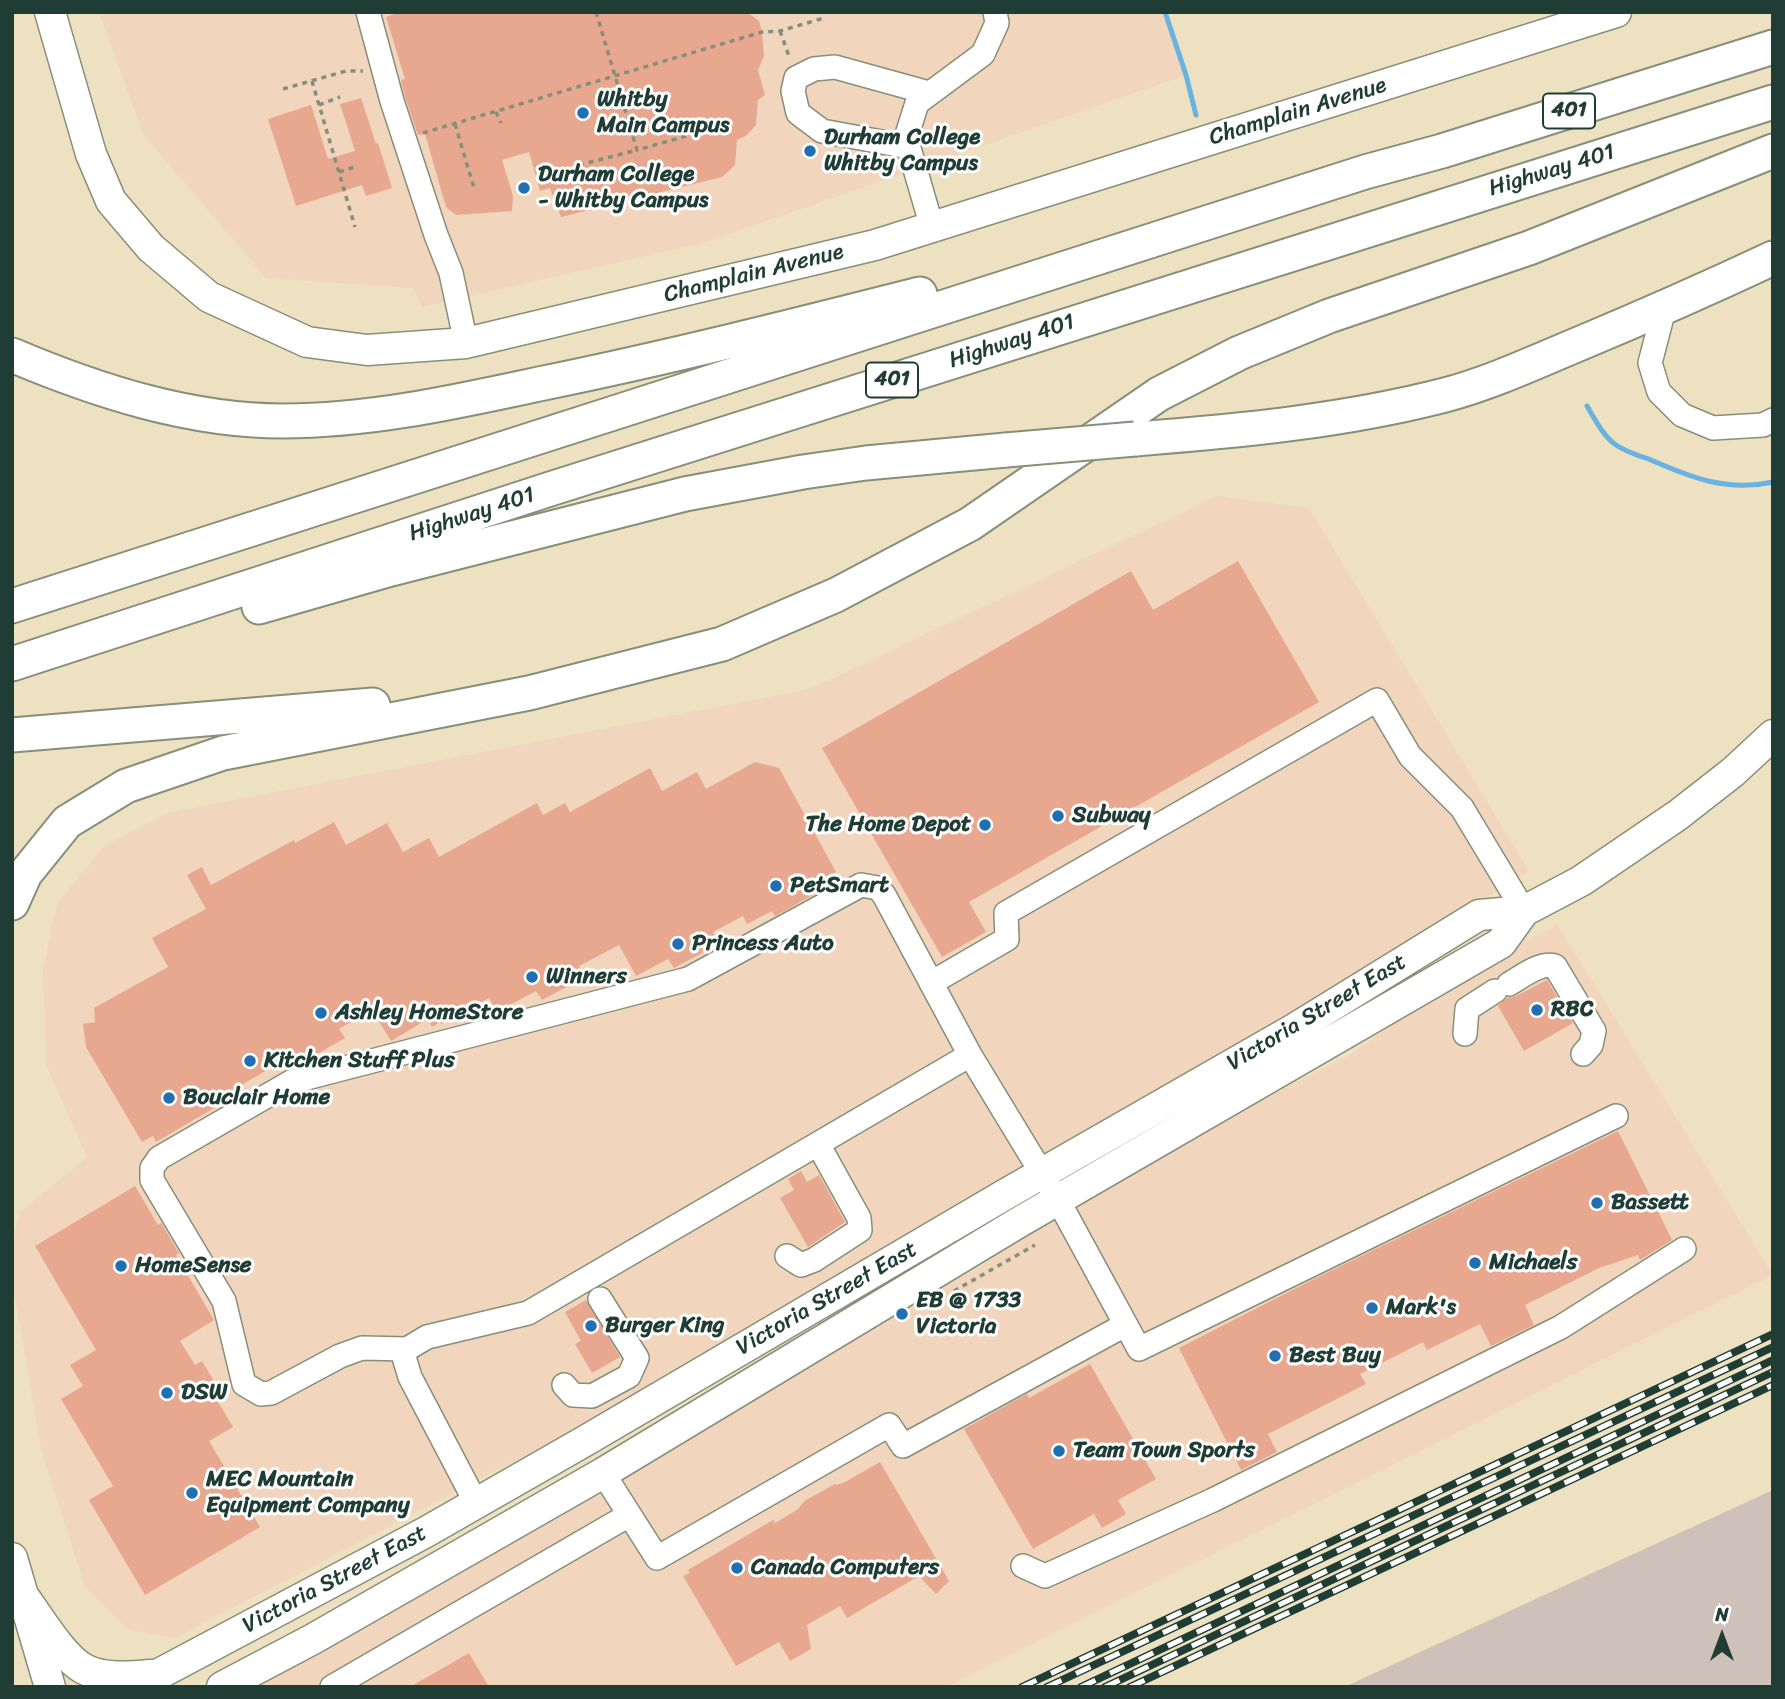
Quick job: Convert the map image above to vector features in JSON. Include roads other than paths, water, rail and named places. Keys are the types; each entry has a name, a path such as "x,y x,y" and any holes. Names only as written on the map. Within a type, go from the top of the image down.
{"highway":[{"name":"401","path":"12,606 1365,172 1443,151 1773,47"},
{"name":"Highway 401","path":"12,664 563,485 1773,102"},
{"path":"12,902 24,874 67,822 126,786 223,753 529,693 722,644 836,595 970,524 1159,394 1239,353 1329,316 1529,248 1773,151"},
{"path":"12,355 127,397 225,417 281,421 341,419 434,407 689,353 952,286 1365,172"},
{"path":"12,670 126,645 391,569 685,494 866,463 1210,433 1327,419 1445,395 1495,380 1664,309 1773,258"},
{"path":"12,735 529,693"}],"main road":[{"name":"Champlain Avenue","path":"50,12 91,154 111,201 151,248 209,297 307,342 367,350 466,343 875,245 1616,12"},
{"name":"Victoria Street East","path":"126,1687 157,1675 426,1531 1294,1029 1479,915 1524,911 1581,881 1678,815 1733,772 1773,735"},
{"name":"Victoria Street East","path":"222,1687 371,1606 603,1473 1058,1200 1501,943 1524,911"},
{"path":"371,1606 371,1592 376,1582 472,1526 477,1516 475,1503"},
{"path":"12,1558 50,1687"},
{"path":"24,1597 65,1651 83,1669 104,1675 157,1675"}],"lane":[{"path":"368,12 383,70 451,273 466,343"},
{"path":"932,227 906,138 917,103 983,54 997,23 995,12"},
{"path":"909,147 822,131 798,113 793,91 796,78 814,69 835,67 929,93"},
{"path":"1664,309 1650,363 1660,392 1682,415 1713,428 1763,425 1773,420"},
{"path":"931,983 1007,939 1006,913 1377,700 1410,756 1462,808 1524,911"},
{"path":"970,1055 528,1313 428,1337 407,1349 362,1348 340,1356 271,1393 261,1394 244,1384 224,1301 152,1180 152,1168 159,1158 291,1082 688,979 861,885 878,888 884,895 970,1055 1058,1200 1139,1349 1616,1116"},
{"path":"1465,1034 1467,1009 1541,966 1556,966 1594,1031 1591,1045 1583,1054"},
{"path":"787,1256 801,1265 814,1260 860,1230 859,1218 818,1144"},
{"path":"1023,1566 1045,1576 1213,1500 1561,1327 1684,1250"},
{"path":"564,1385 573,1395 592,1396 629,1376 633,1367 636,1358 600,1298"},
{"path":"603,1473 657,1558 890,1425 904,1446 1125,1325"},
{"path":"407,1349 404,1357 410,1377 475,1503"},
{"path":"332,1687 629,1515"}],"waterway":[{"path":"1165,12 1196,115"},
{"path":"1587,406 1607,437 1629,452 1710,482 1741,485 1773,482"}],"railway":[{"path":"1022,1687 1773,1334"},
{"path":"1047,1687 1773,1347"},
{"path":"1081,1687 1773,1360"},
{"path":"1105,1687 1773,1372"},
{"path":"1130,1687 1773,1385"}],"place":[{"name":"Whitby Main Campus","path":"583,113"},
{"name":"Durham College Whitby Campus","path":"810,151"},
{"name":"Durham College - Whitby Campus","path":"524,188"},
{"name":"Subway","path":"1058,816"},
{"name":"The Home Depot","path":"985,825"},
{"name":"PetSmart","path":"776,886"},
{"name":"Princess Auto","path":"678,944"},
{"name":"Winners","path":"532,977"},
{"name":"RBC","path":"1537,1010"},
{"name":"Ashley HomeStore","path":"321,1013"},
{"name":"Kitchen Stuff Plus","path":"250,1061"},
{"name":"Bouclair Home","path":"169,1098"},
{"name":"Bassett","path":"1597,1203"},
{"name":"Michaels","path":"1475,1263"},
{"name":"HomeSense","path":"121,1266"},
{"name":"Mark's","path":"1372,1308"},
{"name":"EB @ 1733 Victoria","path":"902,1314"},
{"name":"Burger King","path":"591,1326"},
{"name":"Best Buy","path":"1275,1356"},
{"name":"DSW","path":"167,1393"},
{"name":"Team Town Sports","path":"1059,1451"},
{"name":"MEC Mountain Equipment Company","path":"192,1493"},
{"name":"Canada Computers","path":"737,1568"}]}
